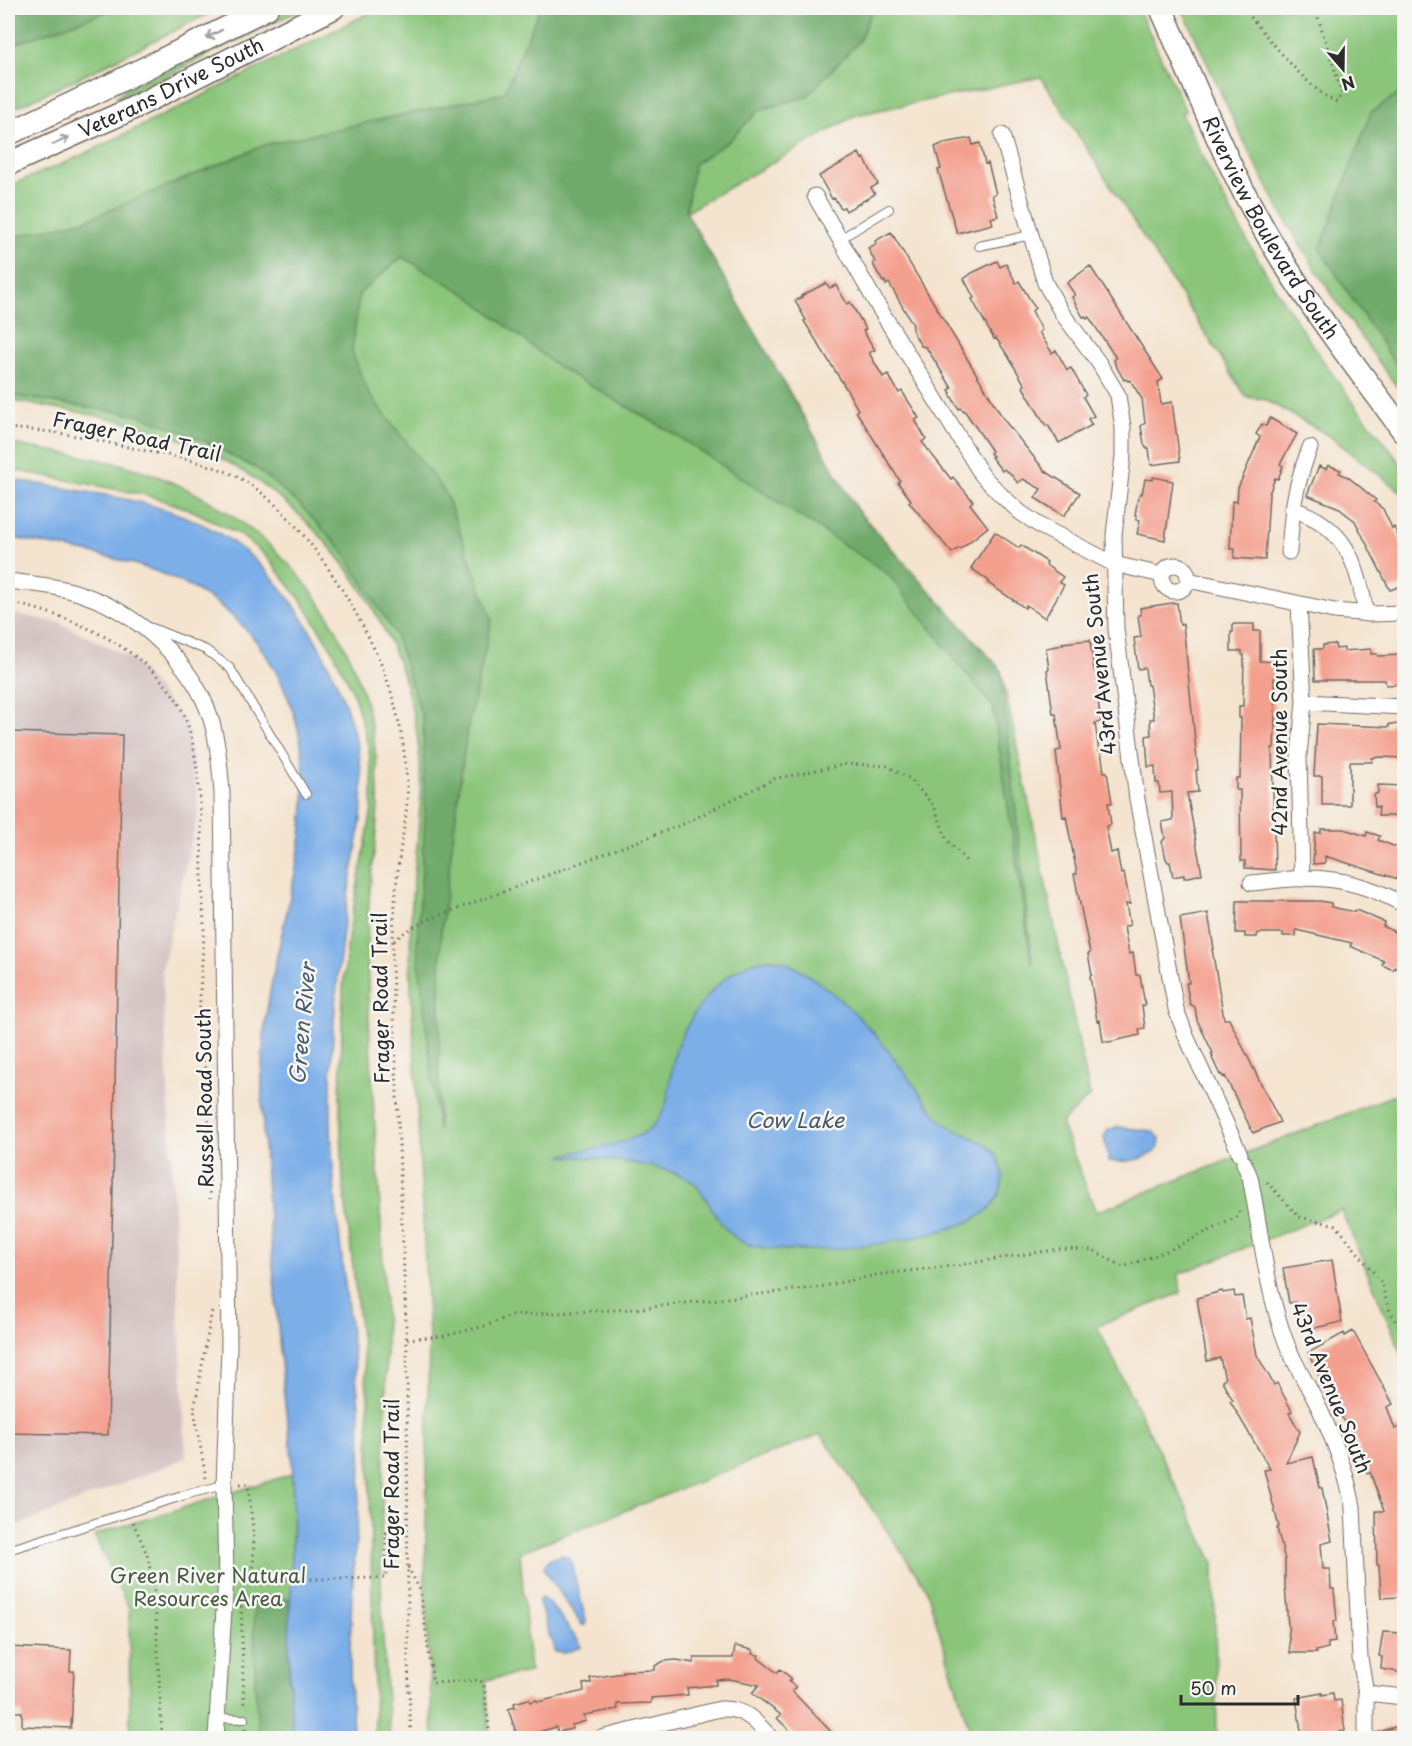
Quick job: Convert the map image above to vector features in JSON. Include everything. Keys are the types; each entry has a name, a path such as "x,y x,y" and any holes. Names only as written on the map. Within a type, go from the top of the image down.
{"main road":[{"name":"Veterans Drive South","path":"8,134 267,8"},
{"name":"Veterans Drive South","path":"8,164 127,111 333,8"},
{"name":"Riverview Boulevard South","path":"1161,8 1233,172 1269,238 1308,302 1404,432"}],"street":[{"path":"1002,135 1045,283 1062,313 1100,363 1118,395 1123,427 1123,456 1114,535 1114,564 1162,575 1163,585 1172,591 1182,589 1188,580 1334,611 1404,614"},
{"name":"43rd Avenue South","path":"815,196 878,306 982,475 1000,495 1042,528 1114,564 1116,629 1137,799 1176,1009 1250,1177 1278,1321 1287,1346 1321,1412 1344,1466 1349,1484 1353,1507 1360,1658 1366,1693 1366,1738"},
{"path":"1290,552 1292,509 1300,472 1310,448"},
{"path":"1292,509 1315,518 1343,543 1358,575 1366,614"},
{"name":"Russell Road South","path":"8,581 84,595 113,608 132,621 156,640 189,676 210,715 217,740 222,793 229,1346 224,1486 226,1577 216,1738"},
{"name":"42nd Avenue South","path":"1299,604 1304,702 1299,756 1302,879"},
{"path":"1304,702 1404,706"},
{"path":"1251,884 1325,879 1352,884 1392,898 1404,905"},
{"path":"1366,1693 1404,1697"},
{"path":"601,1738 720,1709 733,1708 753,1719 771,1738"}],"lane":[{"path":"840,239 889,209"},
{"path":"979,246 1031,235"},
{"path":"132,621 206,650 230,668 306,794"},
{"path":"8,1550 224,1486"},
{"path":"218,1718 244,1719"}],"path":[{"path":"1243,8 1314,88 1336,102 1342,93 1315,8"},
{"name":"Frager Road Trail","path":"8,428 69,434 172,456 226,472 250,486 276,506 304,534 335,579 369,638 383,669 403,739 408,785 394,909 392,963 407,1339 406,1532 411,1738"},
{"path":"8,602 66,620 109,639 129,651 151,669 174,696 184,714 197,764 201,829 204,930 200,1011 207,1085 210,1199"},
{"path":"393,942 424,921 681,825 774,779 847,764 887,766 909,778 934,806 947,840 968,862"},
{"path":"1265,1180 1299,1217 1336,1225 1381,1282 1388,1307 1404,1336"},
{"path":"407,1339 444,1336 485,1326 513,1315 635,1309 820,1287 892,1273 1059,1249 1093,1250 1123,1267 1134,1265 1167,1251 1237,1217 1241,1206"},
{"path":"213,1307 194,1410 200,1449 224,1486 248,1484 254,1539 253,1580 386,1578 386,1533 406,1532"},
{"path":"128,1513 147,1554 155,1595 162,1738"},
{"path":"407,1565 420,1590 433,1683 480,1680 484,1685 490,1738"},
{"path":"241,1600 246,1738"}],"shaded area":[{"path":"8,613 58,622 132,659 186,723 199,809 162,969 186,1458 8,1529"}],"green space":[{"path":"8,8 220,8 8,111"},
{"path":"8,8 117,8 17,43 8,50"},
{"path":"287,8 303,8 130,94 115,98 125,89"},
{"path":"379,8 1138,8 1186,112 1181,112 1219,190 1261,265 1332,374 1402,466 1405,477 1404,494 1328,435 1264,399 1246,397 1041,77 856,115 686,212 857,510 1001,670 1090,1096 1061,1123 1096,1212 1404,1091 1404,1359 1341,1210 1179,1274 1181,1293 1097,1326 1214,1563 1217,1731 1215,1738 972,1738 926,1588 821,1434 520,1552 530,1672 486,1680 490,1738 433,1738 425,1588 429,1338 410,966 411,910 421,787 419,750 410,698 393,649 370,603 340,560 306,521 266,487 222,459 155,430 92,415 8,400 8,186 103,145"},
{"path":"540,8 873,8 859,41 806,97 759,110 728,142 694,164 686,212 857,510 1001,670 1032,965 993,707 887,573 674,434 558,367 468,295 402,257 359,294 352,352 369,394 445,492 492,619 466,736 441,932 438,1131 417,945 425,820 423,720 395,634 343,551 300,505 257,469 204,441 143,416 8,395 8,238 86,220 267,144 504,93"},
{"path":"1182,8 1404,8 1404,396 1339,305 1280,210 1241,135"},
{"path":"1404,91 1404,377 1320,250 1371,112"},
{"path":"8,443 112,462 157,476 213,503 239,521 264,540 307,585 337,631 364,697 374,743 378,790 377,827 369,901 367,962 385,1299 386,1399 381,1586 390,1738 375,1738 368,1397 343,1181 340,1103 343,987 349,932 372,809 369,749 360,715 352,690 333,651 301,600 265,555 239,534 189,509 146,495 8,469"},
{"name":"Green River Natural Resources Area","path":"292,1474 290,1672 294,1738 130,1738 129,1609 94,1535"},
{"path":"254,1598 290,1599 289,1679 294,1738 259,1738 255,1687"}],"water":[{"name":"Green River","path":"8,479 110,496 154,506 194,520 231,541 264,569 295,607 325,658 348,711 361,768 362,807 338,971 331,1115 335,1198 358,1392 361,1442 350,1646 350,1692 354,1738 294,1738 289,1669 293,1529 292,1459 283,1387 268,1202 263,1139 262,1083 269,1000 297,860 303,818 304,777 300,736 287,696 266,655 242,625 214,601 183,583 150,569 116,559 8,537"},
{"name":"Cow Lake","path":"771,959 799,969 832,992 884,1045 940,1119 990,1148 999,1161 1003,1178 999,1194 990,1208 976,1218 956,1226 895,1241 823,1249 789,1250 761,1247 733,1236 721,1223 696,1185 686,1178 632,1163 561,1156 622,1142 652,1127 666,1103 679,1043 697,1010 723,980 738,969 754,962"},
{"path":"1118,1127 1152,1131 1160,1138 1159,1147 1150,1155 1137,1160 1109,1161 1104,1137 1108,1130"},
{"path":"562,1555 571,1562 586,1621 585,1625 582,1625 544,1569 548,1561"},
{"path":"542,1598 550,1604 581,1647 564,1653 555,1652 539,1603 539,1599"}],"building":[{"path":"971,138 973,145 980,143 985,164 988,163 996,194 992,195 998,216 991,218 993,224 957,233 938,170 941,169 935,147"},
{"path":"859,153 878,184 871,188 875,194 846,211 834,198 832,199 819,176"},
{"path":"891,232 1004,420 1045,471 1080,493 1064,516 1035,498 1041,489 1023,479 1018,483 1008,471 1004,469 1002,471 991,457 993,456 990,453 992,451 964,410 959,409 950,394 949,390 952,388 926,347 921,346 912,330 913,325 889,283 886,285 885,281 883,282 874,266 875,262 868,248"},
{"path":"997,261 1000,267 1006,264 1016,283 1019,281 1035,308 1032,311 1042,330 1039,332 1052,353 1056,350 1067,370 1071,368 1086,395 1083,397 1094,416 1088,419 1092,425 1059,443 1023,387 1025,385 1008,356 996,338 994,339 964,279"},
{"path":"1090,266 1163,379 1158,382 1161,404 1172,402 1180,461 1151,465 1149,448 1146,448 1144,444 1141,426 1145,423 1142,399 1130,380 1124,380 1115,364 1116,358 1089,317 1087,319 1083,317 1072,297 1075,295 1067,283"},
{"path":"826,283 830,288 836,285 847,304 850,302 866,329 863,331 875,350 869,353 883,377 888,374 899,393 902,391 919,418 915,420 926,439 922,442 951,479 953,477 973,501 970,504 988,527 952,553 909,502 911,500 898,483 900,481 804,321 806,320 795,301"},
{"path":"1270,418 1297,434 1280,464 1283,466 1269,494 1265,560 1234,558 1235,549 1230,549 1232,501 1237,502 1238,488 1260,437 1256,434 1262,424 1266,426"},
{"path":"1328,465 1341,470 1339,473 1348,477 1376,500 1374,502 1383,509 1404,548 1404,585 1390,590 1355,521 1337,507 1307,495 1319,466 1326,469"},
{"path":"1153,477 1173,481 1165,540 1137,534 1140,520 1136,519 1137,515 1135,515 1138,497 1140,493 1142,494 1145,479 1153,480"},
{"path":"995,532 1019,548 1021,545 1047,562 1046,565 1063,577 1059,582 1064,585 1045,618 1026,605 1025,608 988,583 989,581 971,568"},
{"path":"1177,603 1180,625 1183,624 1198,770 1196,770 1198,792 1187,793 1202,874 1184,878 1184,875 1173,877 1162,842 1165,838 1162,822 1173,820 1172,792 1160,793 1159,783 1156,783 1155,766 1148,767 1146,736 1151,735 1150,719 1154,719 1145,668 1138,669 1134,638 1141,637 1138,615 1141,615 1140,608"},
{"path":"1233,624 1254,624 1254,631 1260,631 1260,661 1277,662 1277,677 1274,677 1275,727 1274,748 1272,748 1275,870 1245,868 1245,861 1241,861 1240,790 1236,790 1236,778 1240,778 1241,718 1239,718 1239,706 1243,706 1244,655 1242,651 1231,651"},
{"path":"1090,640 1094,670 1097,670 1102,701 1098,701 1101,722 1095,723 1099,751 1101,751 1104,772 1107,772 1112,803 1108,803 1111,825 1106,826 1111,853 1117,851 1121,874 1124,873 1130,904 1126,904 1130,925 1124,927 1129,954 1133,953 1136,975 1140,975 1145,1005 1142,1006 1145,1028 1139,1029 1140,1035 1109,1042 1103,1041 1100,1020 1097,1021 1090,976 1092,975 1088,954 1090,953 1074,874 1077,874 1066,816 1063,817 1056,751 1061,750 1047,670 1049,669 1046,648 1063,645 1062,643"},
{"path":"1335,644 1336,649 1344,648 1344,651 1371,649 1371,654 1378,656 1404,655 1404,684 1386,685 1385,680 1315,680 1314,649 1323,649 1323,645"},
{"path":"1317,724 1389,727 1389,724 1404,725 1404,758 1381,757 1372,758 1372,762 1350,762 1350,805 1322,805 1322,776 1314,776"},
{"path":"8,732 122,735 108,1435 8,1433"},
{"path":"1378,785 1404,786 1404,816 1378,816 1379,807 1375,807 1374,795 1378,793"},
{"path":"1321,829 1344,829 1366,836 1367,832 1380,836 1378,840 1404,850 1404,881 1325,856 1325,863 1313,864 1315,833 1321,833"},
{"path":"1237,901 1320,901 1331,903 1331,907 1355,912 1356,910 1384,922 1383,926 1404,937 1404,971 1395,967 1393,970 1382,965 1384,961 1350,946 1352,943 1296,930 1296,936 1283,936 1283,933 1258,933 1257,937 1245,937 1245,933 1236,933"},
{"path":"1208,913 1224,1019 1229,1019 1280,1122 1253,1133 1225,1076 1220,1075 1212,1058 1213,1053 1197,1020 1195,1007 1190,1004 1180,918"},
{"path":"1332,1260 1342,1322 1305,1330 1304,1324 1298,1325 1295,1302 1289,1303 1283,1268"},
{"path":"1222,1291 1223,1293 1234,1291 1235,1297 1242,1296 1246,1319 1250,1318 1257,1355 1274,1385 1277,1383 1292,1411 1289,1413 1300,1432 1286,1463 1313,1457 1320,1488 1322,1488 1332,1541 1321,1544 1323,1569 1330,1569 1337,1621 1333,1621 1335,1642 1328,1643 1328,1648 1316,1651 1317,1653 1290,1653 1285,1560 1264,1470 1270,1469 1230,1401 1233,1400 1222,1381 1225,1379 1220,1358 1207,1361 1197,1298"},
{"path":"1353,1331 1393,1404 1387,1407 1395,1429 1404,1425 1404,1595 1400,1597 1381,1598 1379,1565 1377,1565 1376,1511 1384,1511 1370,1472 1367,1473 1352,1428 1349,1429 1332,1401 1308,1353 1344,1333 1345,1336"},
{"path":"1383,1632 1404,1633 1404,1673 1381,1669 1382,1657 1379,1656"},
{"path":"735,1646 753,1650 752,1654 759,1655 758,1658 777,1673 780,1669 791,1678 789,1682 796,1687 792,1691 837,1738 797,1738 777,1718 781,1715 752,1693 759,1685 730,1679 716,1680 716,1685 687,1688 688,1695 651,1698 651,1703 617,1704 618,1709 584,1715 586,1721 572,1725 572,1729 558,1732 556,1727 518,1738 508,1709 515,1707 514,1703 529,1699 530,1702 537,1700 538,1702 584,1691 583,1684 591,1683 590,1678 623,1673 623,1671 655,1670 655,1666 664,1661 677,1660 694,1663 694,1658 733,1658"},
{"path":"8,1647 71,1650 70,1671 74,1671 71,1728 22,1726 22,1712 8,1712"},
{"path":"1322,1693 1322,1695 1333,1693 1334,1701 1341,1700 1345,1731 1339,1732 1340,1737 1337,1738 1302,1738 1296,1698"},
{"path":"1404,1724 1404,1738 1376,1738 1376,1733"}]}
